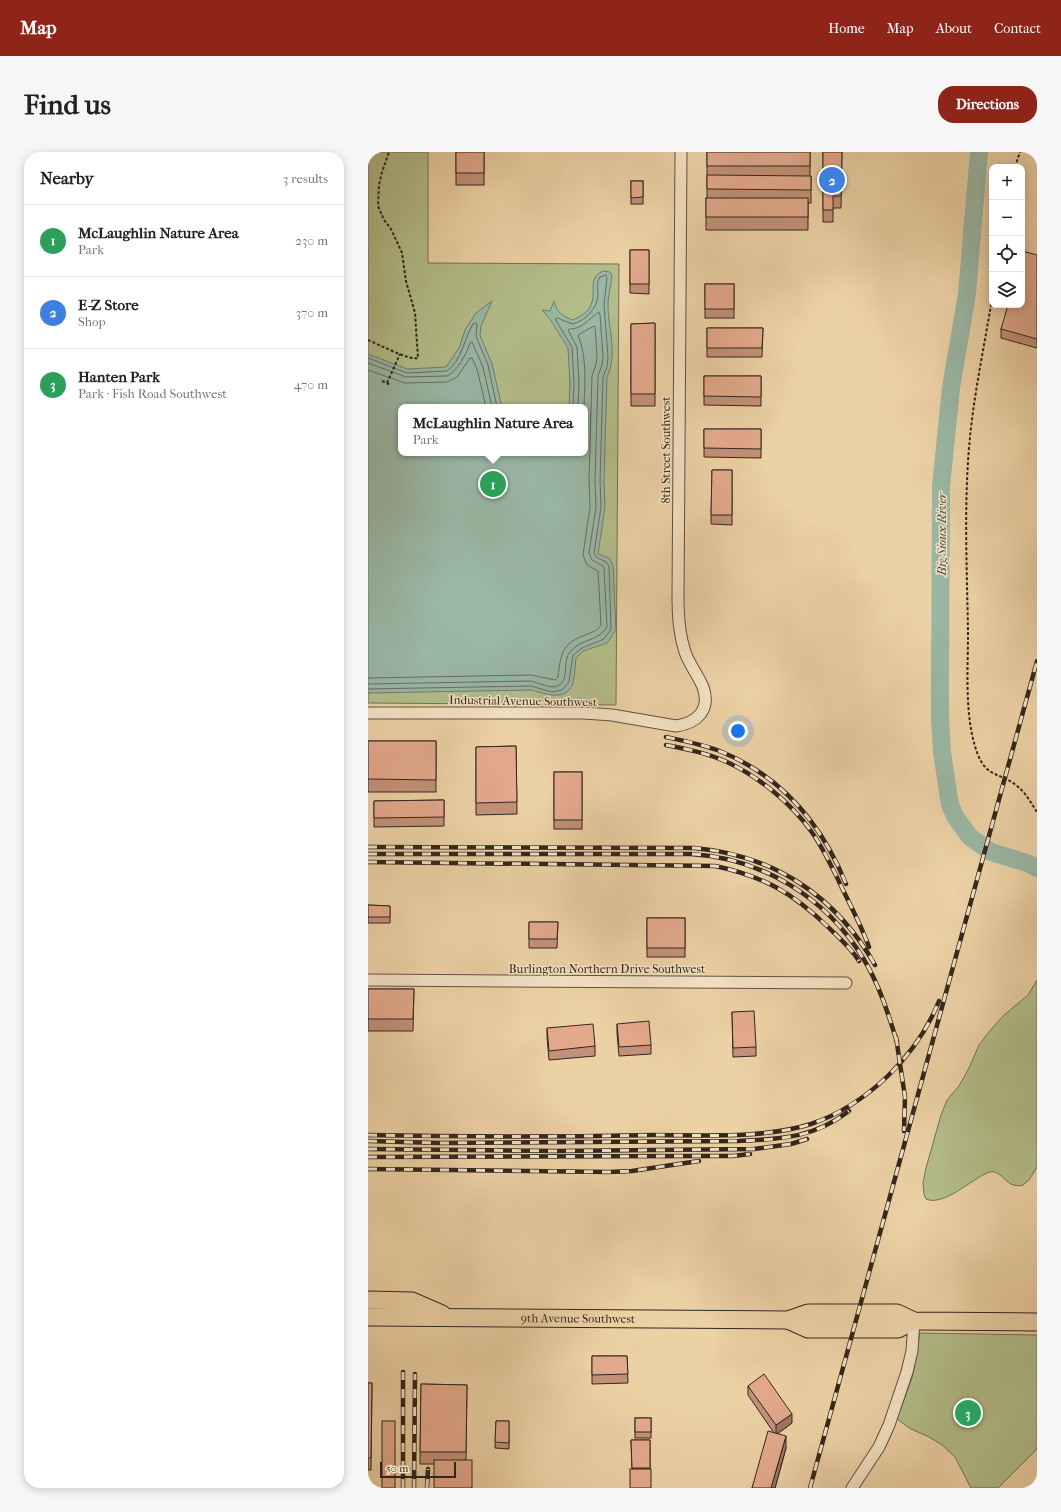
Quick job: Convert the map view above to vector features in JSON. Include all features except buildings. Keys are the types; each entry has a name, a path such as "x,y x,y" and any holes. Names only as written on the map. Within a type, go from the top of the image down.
{"main road":[{"path":"368,1300 412,1301 450,1317"},
{"name":"9th Avenue Southwest","path":"368,1317 788,1320 808,1329 898,1329 914,1321 1037,1322"}],"street":[{"name":"8th Street Southwest","path":"676,726 687,724 696,719 701,713 705,696 703,688 686,654 681,640 678,607 681,152"},
{"name":"Industrial Avenue Southwest","path":"368,713 584,713 676,726"},
{"name":"Burlington Northern Drive Southwest","path":"368,980 846,983"},
{"path":"852,1488 879,1447 889,1425 907,1372 912,1351 914,1321"}],"path":[{"path":"368,340 414,360 418,358 415,313 406,281 402,253 378,206 379,186 389,152"},
{"path":"1016,164 1020,152"},
{"path":"991,308 972,420 966,495 968,683 971,720 978,756 984,766 990,772 1016,785 1025,794 1037,812"},
{"path":"387,383 400,354"},
{"path":"382,381 391,385"}],"green space":[{"path":"368,152 428,152 428,263 619,264 616,705 368,703"},
{"path":"1037,980 1037,1167 1029,1180 1023,1185 1012,1185 997,1173 991,1172 981,1176 949,1196 941,1199 926,1199 923,1183 926,1168 941,1115 947,1100 959,1086 979,1045 988,1033 1004,1015 1028,995"},
{"path":"920,1333 1037,1335 1037,1449 998,1488 971,1488 955,1457 941,1444 911,1429 897,1419 912,1378"}],"water":[{"path":"603,271 610,272 612,276 608,297 608,313 612,341 612,359 607,377 604,481 605,507 598,554 609,558 613,565 616,630 607,643 583,651 576,658 573,683 566,693 561,695 549,695 532,690 368,693 368,354 407,369 446,367 459,348 465,330 476,313 492,301 481,326 480,335 492,364 501,404 398,404 398,456 588,456 588,404 569,404 570,384 568,348 550,319 542,310 550,311 554,301 560,314 566,317 573,320 583,315 590,307 593,296 594,282 598,274"}],"waterway":[{"name":"Big Sioux River","path":"979,152 967,294 951,388 941,486 940,720 942,752 950,805 956,818 970,837 991,852 1027,863 1037,868"}],"railway":[{"path":"810,1488 1037,661"},
{"path":"666,737 702,745 722,752 744,762 781,789 798,805 812,823 825,842 846,884"},
{"path":"666,745 712,756 727,762 751,775 784,800 803,820 825,853 869,947"},
{"path":"368,847 694,848 723,852 751,860 776,870 800,883 822,900 842,919 859,940 875,965"},
{"path":"368,854 691,854 717,857 742,863 766,873 811,899 848,936 874,978 887,1010 897,1042"},
{"path":"368,862 715,866 748,875 790,895 815,915 849,947 859,961"},
{"path":"368,1135 733,1135 793,1129 832,1116 852,1104 888,1076 918,1041 939,1001"},
{"path":"896,1037 905,1097 904,1131"},
{"path":"368,1141 439,1143 739,1141 783,1138 810,1132 823,1127 849,1111"},
{"path":"368,1149 556,1151 754,1149 791,1144 807,1139"},
{"path":"368,1157 733,1156 750,1154"},
{"path":"368,1169 609,1172 632,1171 699,1161"},
{"path":"403,1372 403,1488"},
{"path":"414,1488 415,1374"},
{"path":"427,1488 428,1469"}],"place":[{"name":"E-Z Store","path":"832,180"},
{"name":"McLaughlin Nature Area","path":"493,484"},
{"name":"Hanten Park","path":"968,1413"}]}
